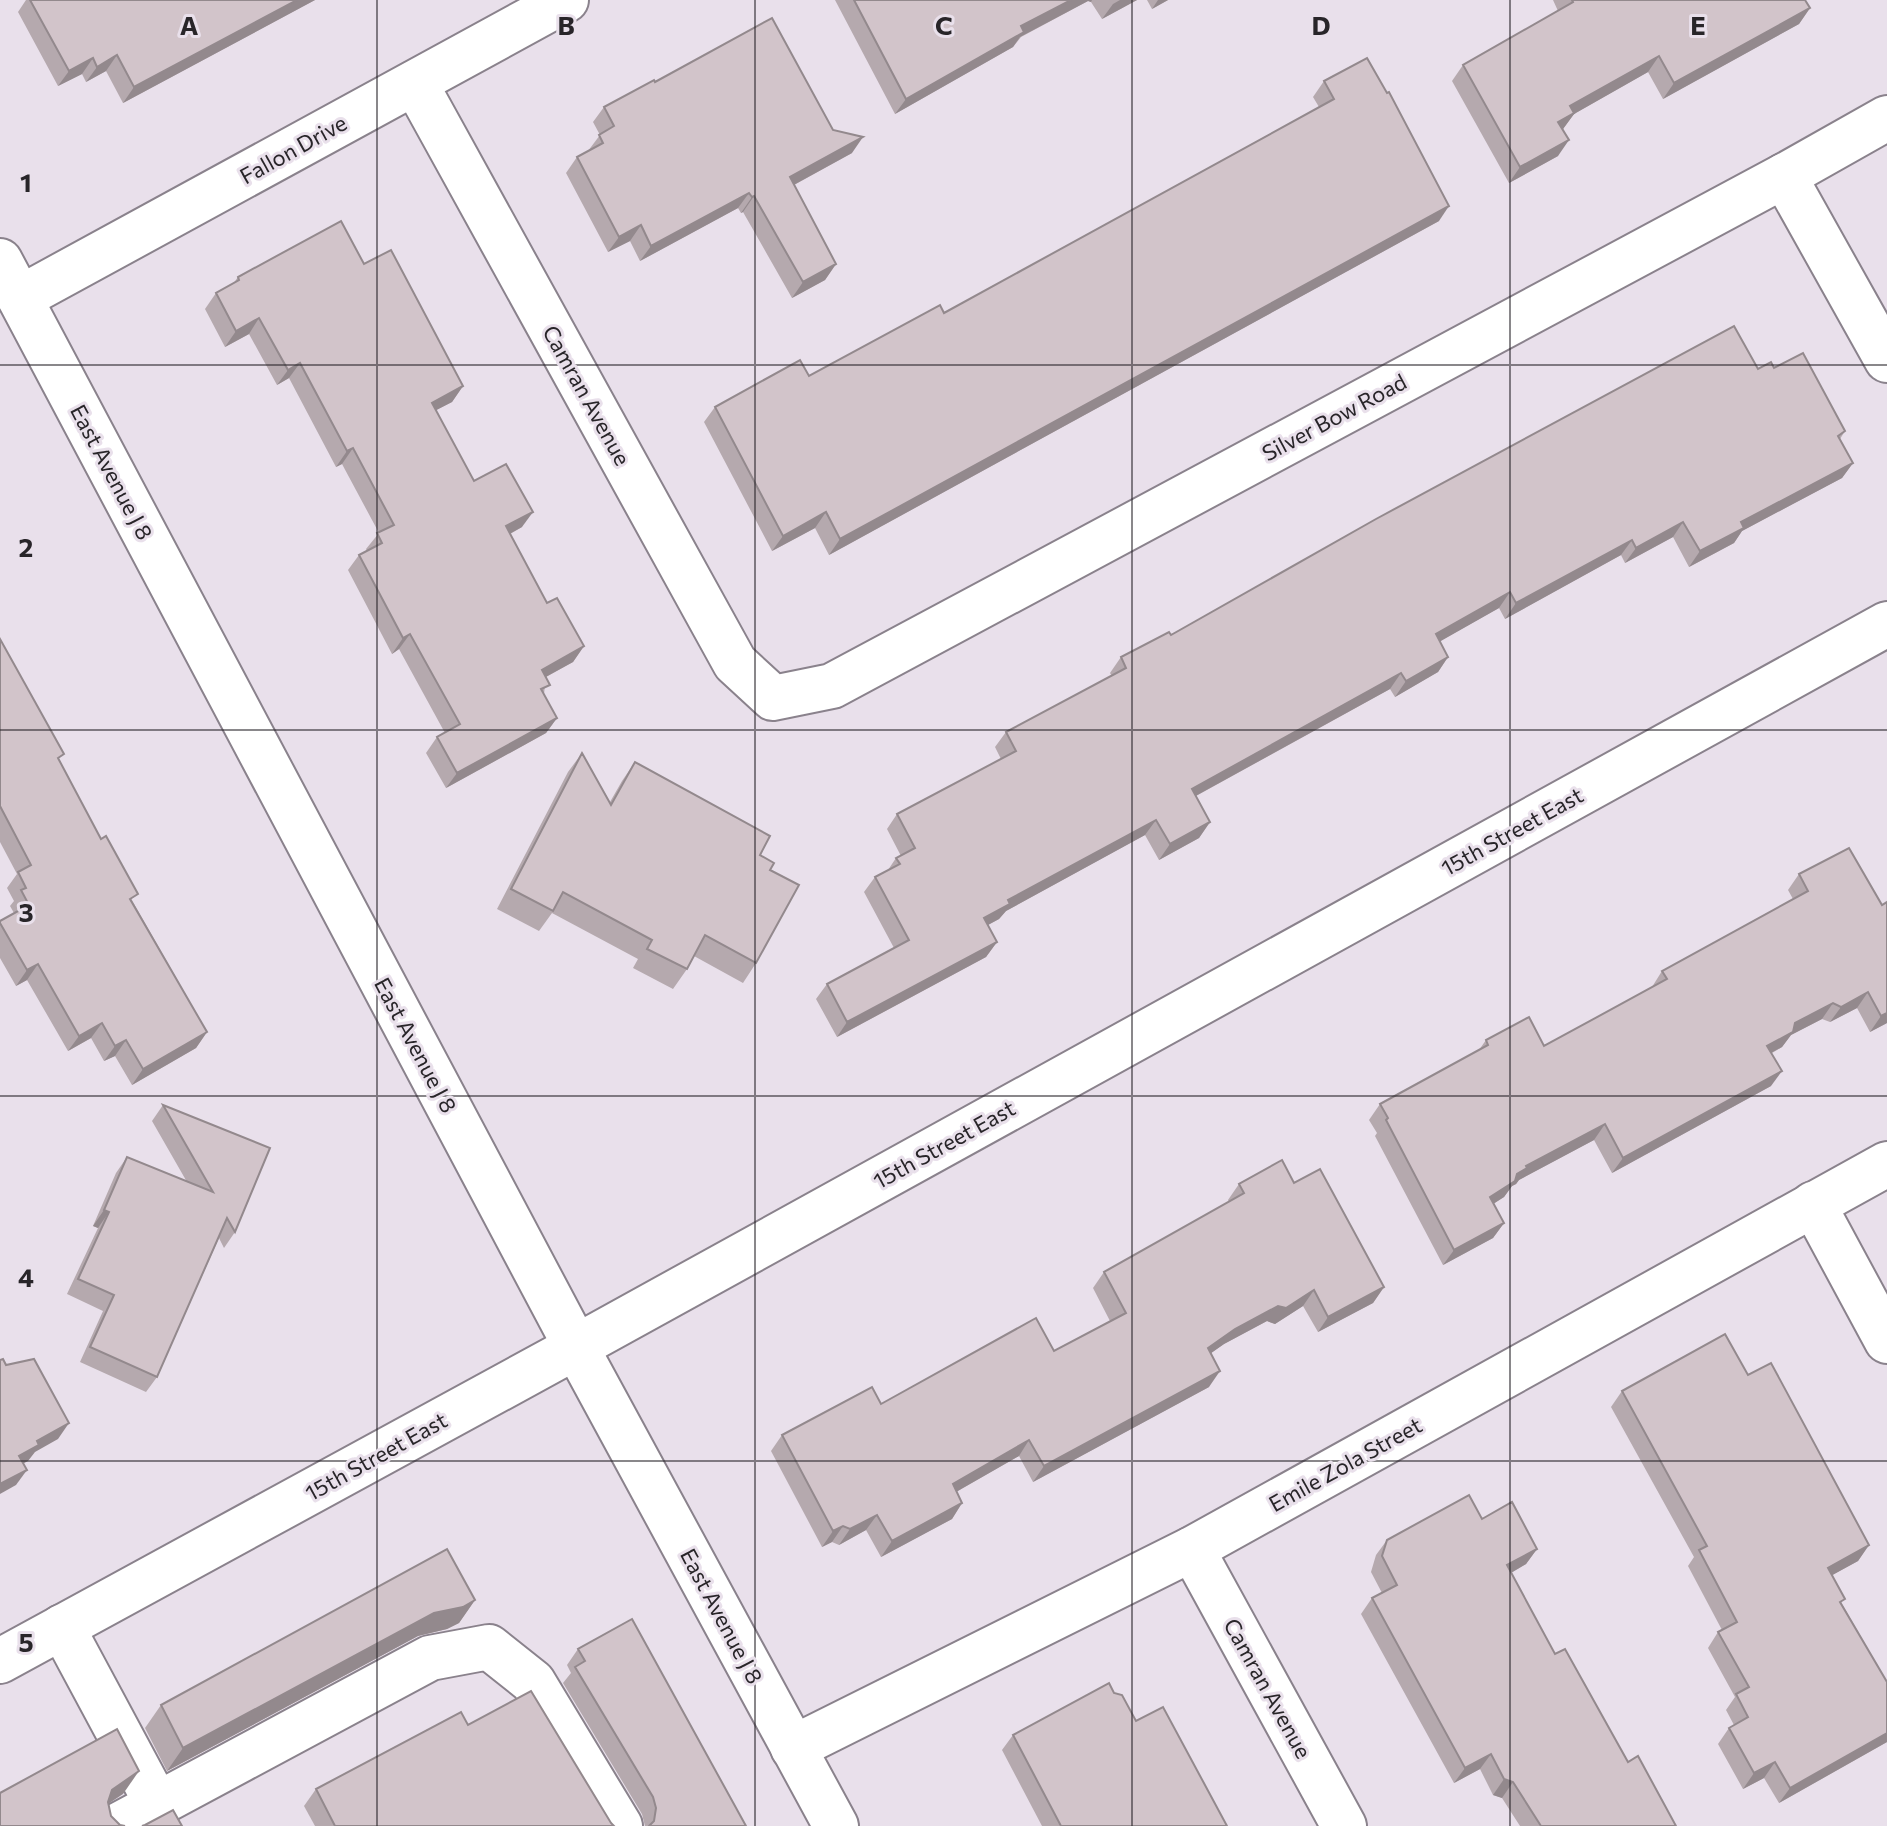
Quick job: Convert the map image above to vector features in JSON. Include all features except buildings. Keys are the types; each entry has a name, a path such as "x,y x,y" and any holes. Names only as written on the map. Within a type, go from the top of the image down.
{"street":[{"name":"Fallon Drive","path":"20,298 566,0"},
{"name":"Camran Avenue","path":"415,83 735,663 773,698"},
{"name":"Silver Bow Road","path":"773,698 832,686 1887,118"},
{"path":"1784,176 1887,360"},
{"name":"East Avenue J 8","path":"0,261 576,1347 836,1826"},
{"name":"15th Street East","path":"0,1661 1887,624"},
{"name":"Emile Zola Street","path":"793,1748 1192,1549 1887,1164"},
{"path":"1813,1204 1887,1341"},
{"name":"Camran Avenue","path":"1192,1549 1344,1826"},
{"path":"62,1627 157,1804"},
{"path":"117,1826 430,1658 489,1647 533,1682 620,1826"}]}
